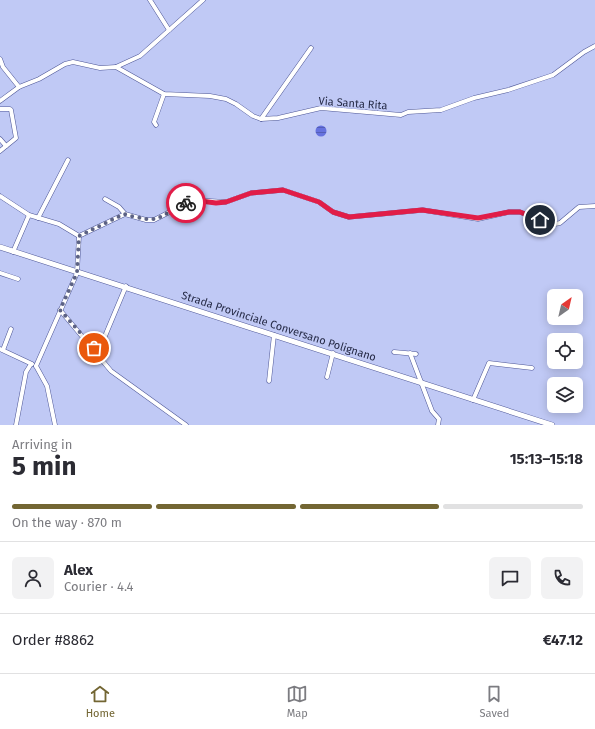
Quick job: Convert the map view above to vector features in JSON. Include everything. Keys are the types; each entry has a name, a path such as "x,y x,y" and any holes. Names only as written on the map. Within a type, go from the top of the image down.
{"main road":[{"name":"Strada Provinciale Conversano Polignano","path":"0,247 77,273 126,286 552,425"}],"street":[{"path":"150,0 169,30"},
{"path":"0,101 19,87 39,80 69,62 100,68 116,67 140,56 203,0"},
{"name":"Via Santa Rita","path":"261,119 278,118 321,108 401,115 408,112 441,110 474,98 508,90 554,75 584,52 595,46"},
{"path":"116,67 164,94 219,97 232,101 253,116 261,119 311,48"},
{"path":"0,59 3,67 19,87"},
{"path":"156,125 154,122 164,94"},
{"path":"0,109 11,110 16,138 0,151"},
{"path":"0,139 6,146"},
{"path":"38,218 68,160"},
{"path":"79,236 124,214 146,220 154,220 193,200 216,203 226,202 251,193 283,190 319,202 333,212 349,217 422,210 478,218 509,212 520,212 550,225 560,223 579,207 595,206"},
{"path":"0,196 29,215 59,224 79,236"},
{"path":"105,199 120,207 124,214"},
{"path":"13,252 29,215"},
{"path":"36,366 77,273 79,236"},
{"path":"0,273 18,279"},
{"path":"97,352 126,286"},
{"path":"60,310 97,352 108,368 186,425"},
{"path":"11,330 2,350 36,366 47,386 55,425"},
{"path":"269,381 274,335"},
{"path":"394,352 416,354"},
{"path":"410,353 413,365 432,411 439,419 438,425"},
{"path":"327,377 333,354"},
{"path":"473,400 489,363 532,368"},
{"path":"16,425 26,372 31,364"}],"water":[{"path":"319,126 323,126 325,127 325,135 319,136 316,133 316,129"}],"way so far":[{"path":"94,348 60,310 77,273 79,236 124,214 146,220 154,220 186,203"}],"route":[{"path":"186,203 193,200 216,203 226,202 251,193 283,190 319,202 333,212 349,217 422,210 478,218 509,212 520,212 540,220"}]}
